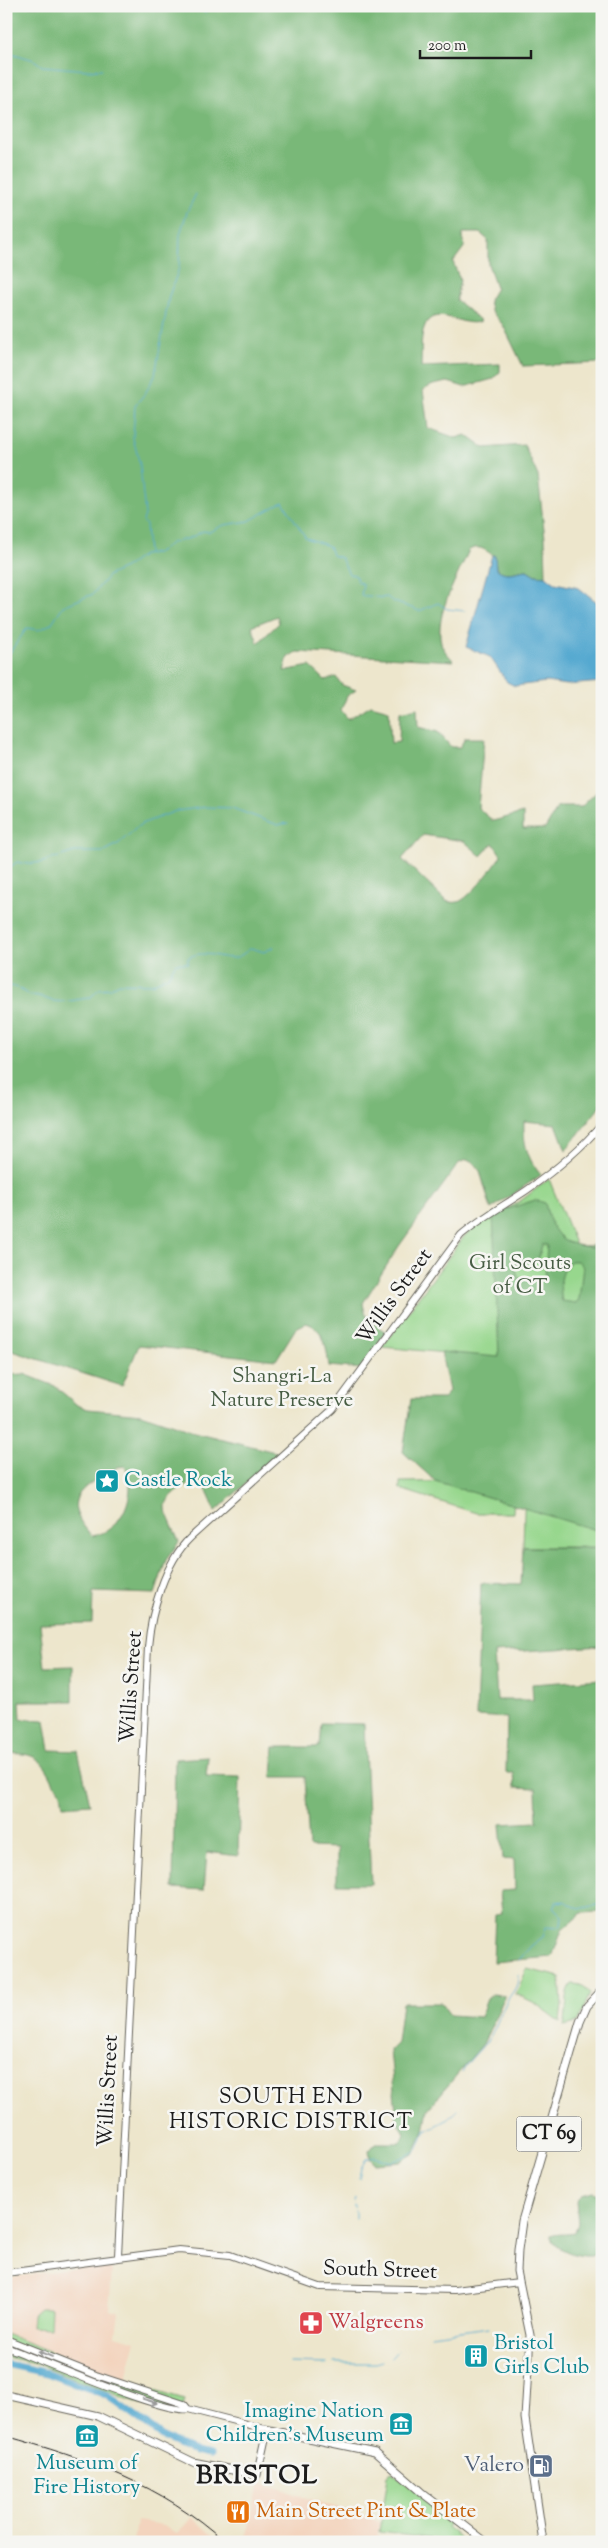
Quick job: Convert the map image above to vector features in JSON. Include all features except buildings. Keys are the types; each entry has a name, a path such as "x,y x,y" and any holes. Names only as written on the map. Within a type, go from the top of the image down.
{"main road":[{"name":"Willis Street","path":"118,2256 148,1647 150,1630 170,1563 186,1542 333,1410 461,1235 479,1220 538,1182 583,1144 602,1124"},
{"name":"CT 69","path":"543,2542 525,2418 530,2335 519,2282 518,2250 525,2211 582,2014 602,1990"},
{"name":"South Street","path":"6,2273 118,2256 179,2250 213,2252 245,2259 305,2283 330,2288 455,2290 519,2282"},
{"path":"6,2338 122,2385 184,2404 188,2409"},
{"path":"6,2347 124,2393 182,2410 188,2409 265,2429 375,2452 421,2492 486,2542"},
{"path":"6,2395 98,2416 193,2462 256,2475 266,2439 265,2429"}],"shaded area":[{"path":"108,2264 112,2270 109,2310 119,2312 116,2335 136,2341 125,2381 6,2334 6,2278"},
{"path":"260,2482 380,2522 378,2542 244,2542"},
{"path":"192,2517 220,2542 134,2542 137,2521 164,2525 177,2534"}],"green space":[{"path":"6,6 602,6 602,363 523,366 503,325 491,311 489,300 496,288 488,264 488,240 480,233 463,233 462,238 465,246 453,262 460,280 456,300 481,321 474,323 442,316 434,317 428,320 422,337 421,367 500,364 500,372 493,379 464,387 448,382 433,385 423,390 428,428 456,438 466,435 484,448 524,445 538,476 545,538 546,576 535,575 527,570 511,573 500,571 496,568 495,556 483,549 473,548 469,550 454,583 441,620 442,645 454,661 297,652 288,657 284,671 310,666 325,680 336,677 342,685 356,690 347,696 341,710 348,719 371,705 389,710 391,743 399,742 400,712 417,708 418,727 438,732 451,747 460,747 465,738 484,738 478,808 493,821 523,813 523,829 545,829 558,807 581,807 602,787 602,1104 566,1150 556,1124 524,1121 524,1136 527,1150 532,1163 541,1175 491,1209 480,1171 472,1161 466,1160 459,1163 399,1246 363,1303 370,1320 386,1332 362,1369 329,1366 321,1334 317,1329 306,1323 296,1328 276,1360 139,1345 122,1386 6,1349","holes":["277,616 279,623 258,643 252,626","423,835 464,841 481,856 493,843 501,855 469,895 458,902 446,901 402,859"]},
{"name":"Girl Scouts of CT","path":"549,1179 576,1246 602,1245 602,1350 499,1358 382,1347 466,1234 493,1214 493,1216 519,1202"},
{"path":"535,1200 545,1203 552,1225 563,1239 570,1243 602,1248 602,1532 435,1481 403,1452 411,1399 444,1399 449,1391 441,1352 499,1357 493,1214","holes":["542,1245 547,1245 545,1278 529,1280 518,1278 517,1263 538,1260","571,1261 578,1261 583,1267 579,1299 576,1303 562,1301 561,1296 563,1274"]},
{"path":"24,1374 55,1386 77,1405 88,1409 141,1414 194,1432 279,1453 215,1512 205,1489 192,1482 180,1489 167,1501 167,1513 179,1542 166,1560 155,1594 93,1592 92,1623 40,1624 45,1667 73,1666 73,1701 20,1701 21,1719 45,1720 50,1750 78,1751 90,1804 63,1806 59,1789 40,1761 29,1755 6,1754 6,1375","holes":["125,1466 129,1476 129,1499 119,1519 103,1533 92,1536 81,1523 76,1511 76,1502 79,1494 95,1480 118,1467"]},
{"path":"525,1480 602,1480 602,1547 523,1547"},
{"path":"515,1481 513,1513 476,1513 400,1489 400,1482"},
{"path":"523,1547 602,1548 602,1646 494,1653 497,1700 533,1700 532,1684 602,1679 602,1912 582,1913 562,1930 552,1957 493,1962 495,1915 502,1914 500,1891 515,1890 514,1860 503,1859 500,1824 537,1822 536,1788 515,1787 514,1773 506,1773 507,1718 476,1716 481,1583 521,1584"},
{"path":"321,1723 364,1724 371,1884 337,1884 337,1848 309,1847 305,1777 272,1777 274,1747 319,1747"},
{"path":"208,1757 206,1776 240,1777 238,1856 207,1852 204,1890 173,1888 175,1759"},
{"path":"527,1969 560,1977 562,2005 560,2022 535,2003 516,1994"},
{"path":"572,1984 583,1986 590,1994 577,2023 564,2026 567,1998"},
{"path":"493,1994 505,1996 483,2044 428,2109 424,2131 413,2154 400,2162 375,2164 370,2158 369,2151 376,2143 400,2143 405,2134 397,2122 390,2050 397,2043 402,2003 441,2003 450,2015 480,2017 487,1999"},
{"path":"593,2192 599,2194 602,2200 602,2252 591,2256 573,2254 556,2245 552,2241 551,2236 575,2233 578,2223 576,2200 581,2195"},
{"path":"40,2308 51,2308 50,2328 31,2327 32,2315"},
{"path":"6,2334 126,2382 184,2400 180,2415 143,2405 35,2363 6,2357"},
{"path":"392,2472 451,2520 446,2527 460,2538 458,2542 380,2532 388,2476"}],"water":[{"path":"492,555 495,556 496,568 500,571 511,573 527,570 535,575 546,576 555,583 579,588 602,606 602,682 566,685 546,682 515,686 507,682 490,657 466,647"}],"waterway":[{"path":"197,6 205,13"},
{"path":"6,43 8,52 34,60 42,66 88,70 102,69"},
{"path":"148,553 146,525 143,521 145,515 140,465 133,438 135,406 146,392 155,375 169,296 179,268 180,234 187,212 196,194"},
{"path":"6,658 27,628 38,630 51,624 63,606 93,594 109,575 125,568 143,555 157,553 171,543 190,538 203,531 209,532 224,525 249,521 283,502 306,538 329,546 332,555 341,558 349,574 355,575 358,582 363,584 361,596 387,597 394,602 419,611 438,603 447,609 465,611"},
{"path":"6,870 17,862 27,864 43,862 74,852 103,852 118,844 141,824 176,811 206,807 232,808 278,825 288,823"},
{"path":"6,985 18,988 30,996 54,1001 72,1001 90,998 99,989 111,988 119,983 152,984 168,976 176,963 188,963 188,958 193,955 204,954 235,958 251,948 264,952 274,947"},
{"path":"6,1112 15,1116"},
{"path":"519,1960 531,1946 543,1937 546,1927 558,1928 561,1925 562,1916 553,1907 556,1902 564,1901 579,1909 602,1904"},
{"path":"462,2072 491,2035 508,1999 516,1987 518,1975"},
{"path":"359,2178 361,2168 366,2159 375,2157 392,2162 406,2156 417,2150 425,2131 448,2119 457,2110"},
{"path":"355,2211 355,2218"},
{"path":"431,2335 489,2327"},
{"path":"391,2358 397,2351"},
{"path":"334,2363 375,2363 382,2361"},
{"path":"289,2363 327,2364"},
{"path":"6,2364 47,2373 106,2395 166,2439 195,2452 210,2455"}],"railway":[{"path":"6,2436 94,2464 149,2489 176,2504 225,2542"}],"place":[{"name":"Castle Rock","path":"107,1481"},
{"name":"Walgreens","path":"311,2323"},
{"name":"Bristol Girls Club","path":"476,2356"},
{"name":"Imagine Nation Children's Museum","path":"401,2424"},
{"name":"Museum of Fire History","path":"87,2436"},
{"name":"Valero","path":"541,2466"},
{"name":"Main Street Pint & Plate","path":"238,2512"}],"district":[{"name":"SOUTH END HISTORIC DISTRICT","path":"291,2110"},
{"name":"BRISTOL","path":"257,2476"}],"park label":[{"name":"Shangri-La Nature Preserve","path":"282,1389"}]}
